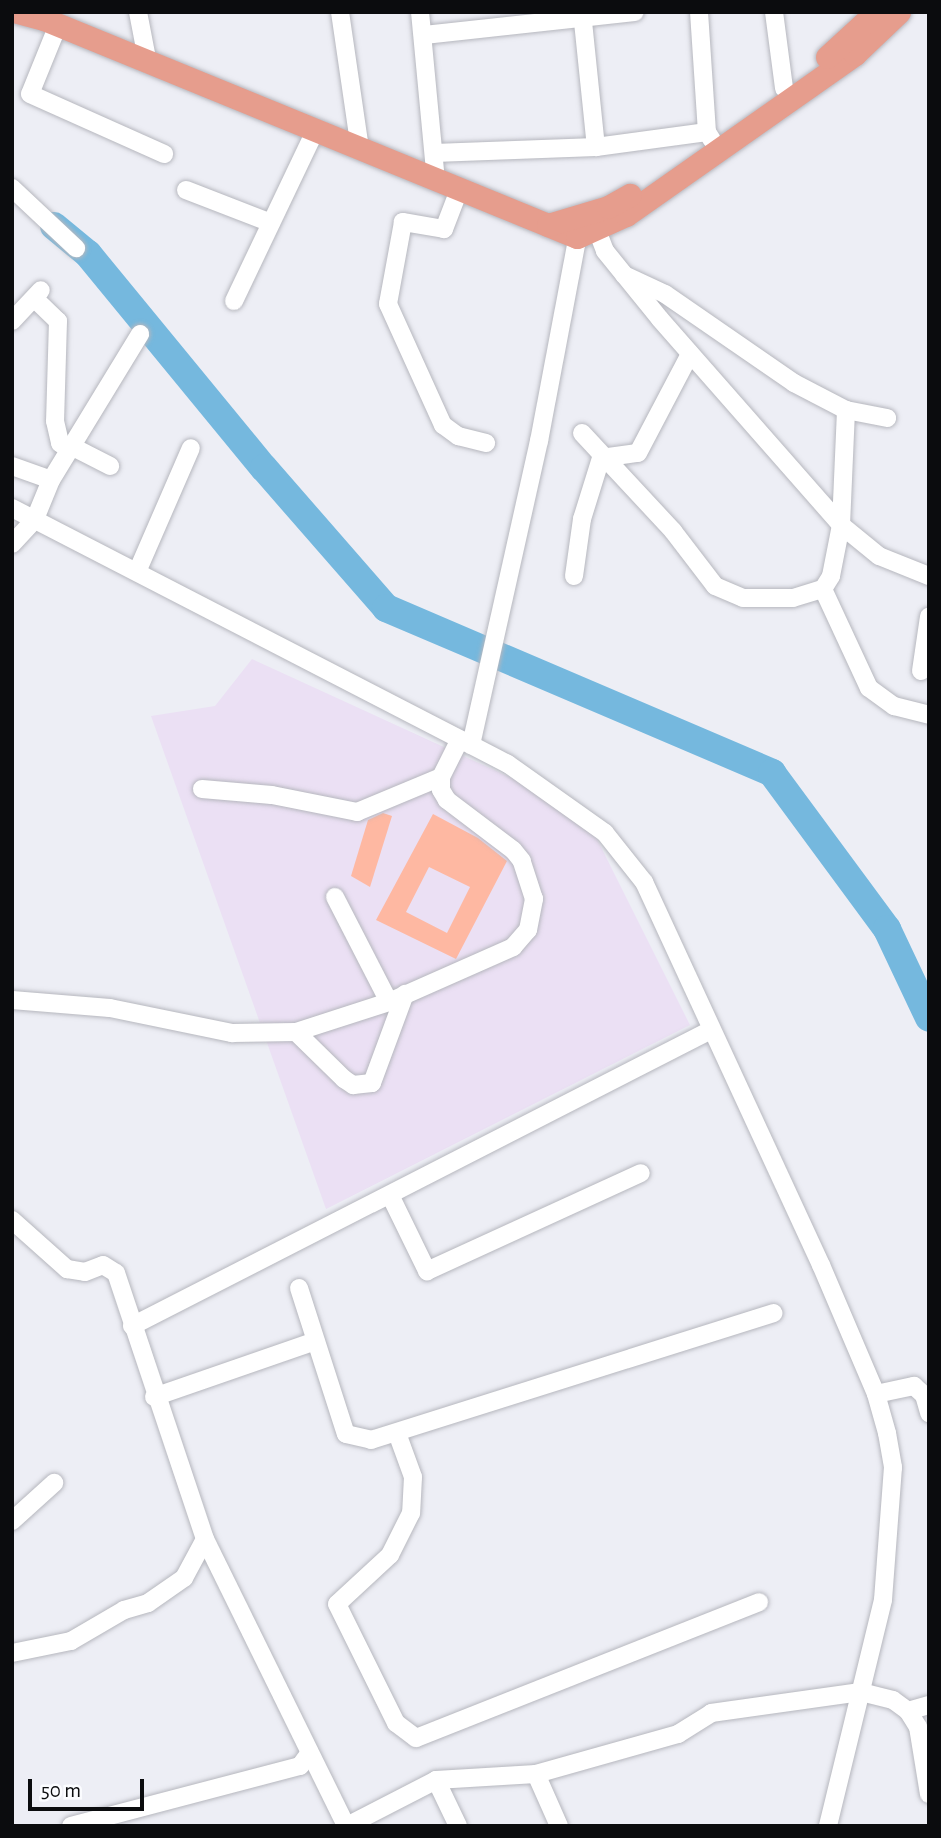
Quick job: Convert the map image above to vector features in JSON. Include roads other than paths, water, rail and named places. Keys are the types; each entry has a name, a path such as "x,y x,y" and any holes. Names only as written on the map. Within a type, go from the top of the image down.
{"main road":[{"path":"18,12 58,25 548,225 587,224 712,141 855,54 890,13"},
{"path":"712,141 890,13"}],"street":[{"path":"138,12 148,64"},
{"path":"340,12 360,149"},
{"path":"420,12 436,180"},
{"path":"424,35 582,15 635,12"},
{"path":"434,153 712,141 699,12"},
{"path":"774,12 784,88"},
{"path":"582,15 596,147"},
{"path":"58,25 30,94 164,154"},
{"path":"234,301 315,131"},
{"path":"12,188 76,248"},
{"path":"186,190 271,222"},
{"path":"459,190 444,229 403,222 388,303 443,425 458,436 486,443"},
{"path":"587,224 624,275 690,354 841,525 879,556 929,576"},
{"path":"202,789 272,794 357,812 441,777 466,742 539,441 587,224"},
{"path":"624,275 658,289 794,383 846,410 887,418"},
{"path":"12,321 38,294 58,321 55,421 61,443 110,466"},
{"path":"12,544 35,519 51,480 140,334"},
{"path":"601,458 638,453 690,354"},
{"path":"582,433 601,458 727,594 793,598 823,589 831,576 841,525 846,410"},
{"path":"136,572 191,448"},
{"path":"573,576 582,519 601,458"},
{"path":"12,466 51,480"},
{"path":"12,508 466,742 578,811 627,856 644,882 709,1031 821,1265 876,1394 893,1467 883,1600 828,1826"},
{"path":"823,589 869,688 894,706 929,715"},
{"path":"921,671 929,617"},
{"path":"12,1000 110,1008 232,1033 296,1032 397,998 513,947 528,930 533,917 534,899 522,861 502,840 446,800 441,777"},
{"path":"296,1032 344,1079 363,1086 372,1083 397,998 335,897"},
{"path":"132,1326 709,1031"},
{"path":"390,1195 427,1271 641,1173"},
{"path":"12,1220 67,1269 85,1272 110,1267 205,1539 308,1755 346,1826 436,1780 536,1774 678,1734 711,1713 862,1692 892,1700 908,1711 918,1727 929,1794"},
{"path":"299,1288 346,1434 371,1440 773,1312"},
{"path":"155,1397 316,1341"},
{"path":"876,1394 914,1386 924,1395 929,1413"},
{"path":"397,1433 412,1477 411,1513 390,1555 337,1604 396,1723 416,1738 759,1602"},
{"path":"12,1521 54,1483"},
{"path":"12,1653 71,1641 124,1610 148,1603 184,1578 205,1539"},
{"path":"908,1711 929,1705"},
{"path":"71,1826 300,1766 308,1755"},
{"path":"536,1774 559,1826"},
{"path":"436,1780 458,1826"}],"waterway":[{"path":"54,226 88,254 264,468 386,608 772,773 887,929 929,1018"}]}
